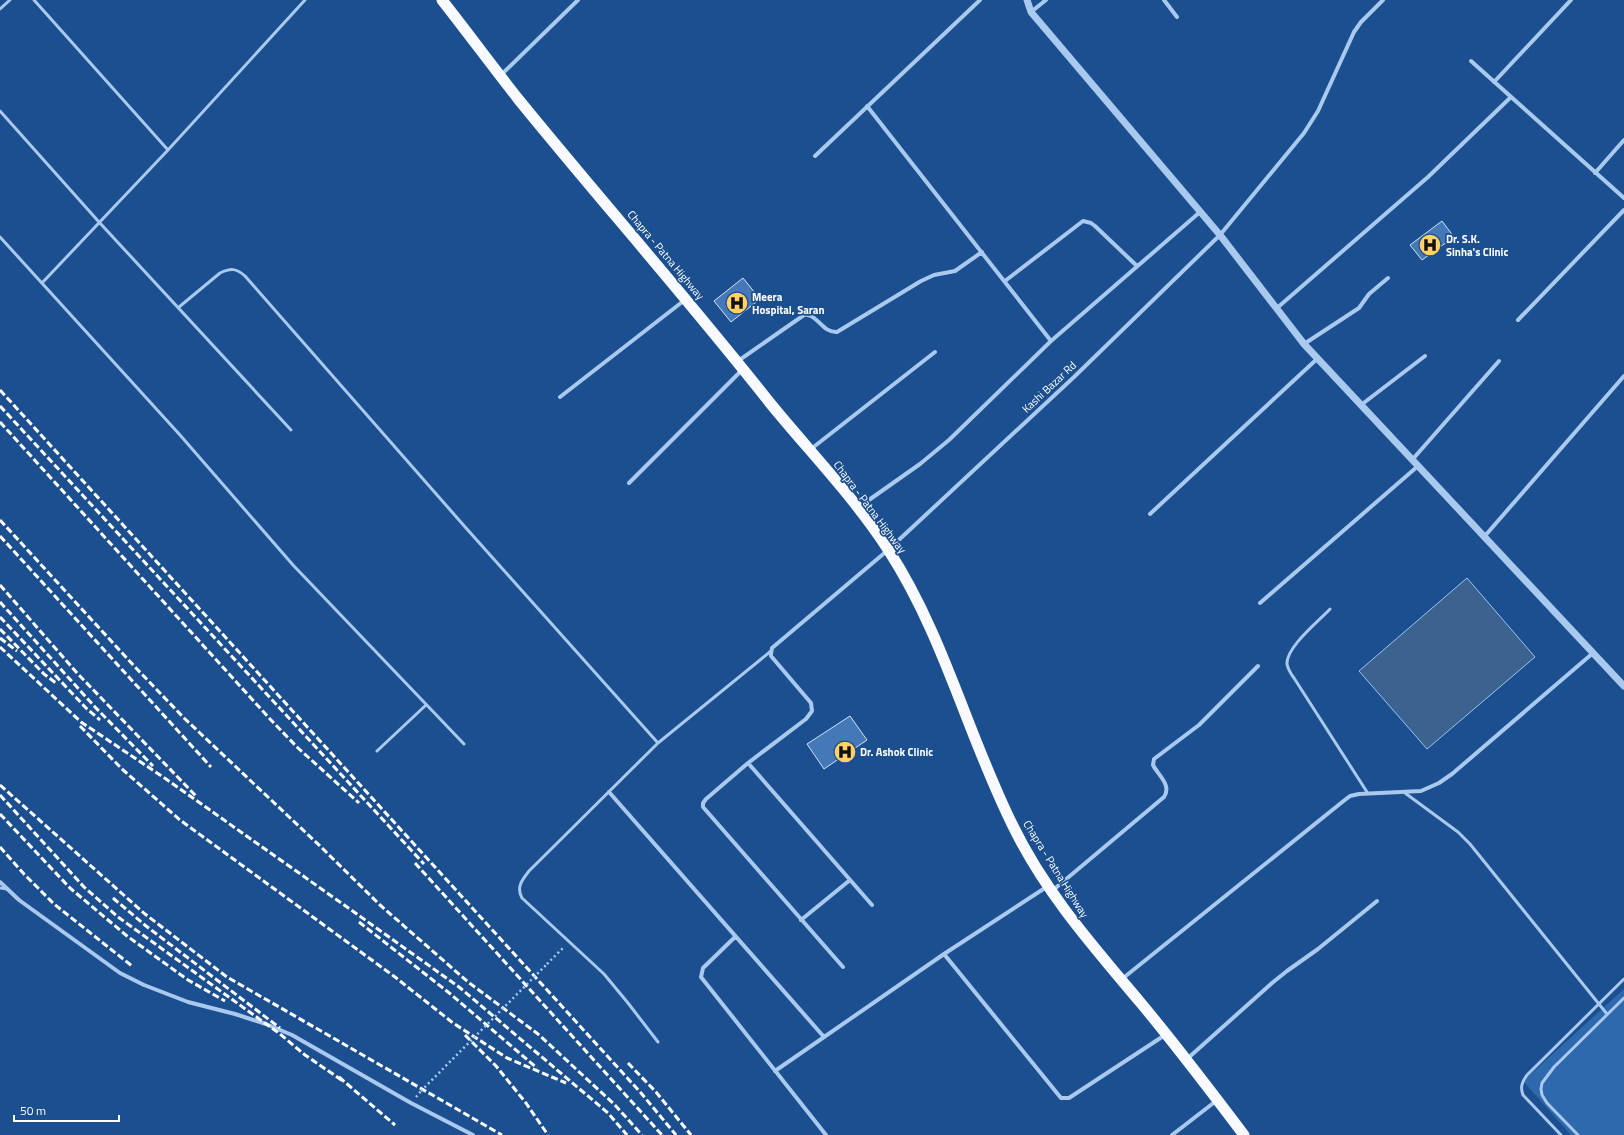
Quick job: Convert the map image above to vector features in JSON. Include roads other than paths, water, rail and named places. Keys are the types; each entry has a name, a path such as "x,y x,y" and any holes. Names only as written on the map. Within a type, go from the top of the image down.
{"highway":[{"name":"Chapra - Patna Highway","path":"442,0 500,75 857,508 888,550 913,593 935,637 951,680 1013,827 1050,888 1064,910 1166,1035 1244,1135"}],"street":[{"path":"500,75 578,0"},
{"path":"815,156 980,0"},
{"path":"1027,0 1031,12 1220,236 1304,344 1624,686"},
{"path":"1031,12 1046,0"},
{"path":"1164,0 1177,17"},
{"name":"Kashi Bazar Rd","path":"771,651 780,641 888,550 1074,377 1220,236 1304,133 1318,111 1354,32 1361,22 1383,0"},
{"path":"1494,82 1571,0"},
{"path":"1471,61 1624,198"},
{"path":"1277,308 1410,193 1511,97"},
{"path":"867,106 1051,341"},
{"path":"1595,173 1624,140"},
{"path":"1518,320 1624,210"},
{"path":"857,508 920,464 948,440 1051,341 1200,212"},
{"path":"1005,281 1083,221 1095,226 1137,266"},
{"path":"629,483 740,365 804,315 810,315 828,331 837,332 921,281 934,275 955,271 982,252"},
{"path":"1304,344 1359,308 1369,294 1388,278"},
{"path":"560,398 686,300"},
{"path":"809,450 935,352"},
{"path":"1361,405 1424,356"},
{"path":"1150,514 1318,358"},
{"path":"1412,460 1499,361"},
{"path":"1484,537 1624,376"},
{"path":"1260,603 1418,466"},
{"path":"771,651 770,654 811,702 812,711 806,719 748,763 706,799 703,803 703,807 843,967"},
{"path":"1121,980 1350,796 1367,792 1405,793 1431,788 1452,774 1593,653"},
{"path":"775,1071 944,954 1050,888 1164,797 1167,793 1167,788 1153,765 1154,759 1199,725 1258,666"},
{"path":"748,763 872,905"},
{"path":"609,792 824,1037"},
{"path":"801,920 850,880"},
{"path":"0,882 19,900 120,973 144,985 188,1002 235,1014 266,1024 292,1035 411,1103 473,1135"},
{"path":"1186,1060 1272,983 1378,902"},
{"path":"735,937 703,968 701,977 826,1135"},
{"path":"944,954 1061,1098 1069,1098 1166,1035"},
{"path":"1172,1135 1217,1100"}],"lane":[{"path":"2,0 6,4"},
{"path":"0,9 10,0"},
{"path":"34,0 168,150"},
{"path":"42,283 168,150 305,0"},
{"path":"0,111 99,222 291,430"},
{"path":"0,237 180,435 293,565 464,744"},
{"path":"179,307 220,273 228,269 234,268 245,276 466,528 658,743"},
{"path":"1330,609 1296,644 1290,652 1287,665 1367,792"},
{"path":"658,1042 615,987 522,898 519,888 521,882 529,871 658,743 771,651"},
{"path":"377,751 426,705"},
{"path":"1405,793 1458,832 1470,844 1607,1014"},
{"path":"0,888 7,888"},
{"path":"1561,1135 1523,1095 1521,1087 1527,1075 1624,978"},
{"path":"1578,1135 1547,1103 1542,1095 1542,1083 1554,1067 1624,998"}],"railway":[{"path":"0,390 641,1093 676,1135"},
{"path":"0,406 424,864"},
{"path":"0,422 270,719 298,748 359,803"},
{"path":"0,520 184,718 320,846 380,905 468,982 538,1034 614,1104 642,1135"},
{"path":"0,536 211,767"},
{"path":"0,585 77,673 196,796"},
{"path":"0,602 95,707 153,766"},
{"path":"0,617 87,709 100,720"},
{"path":"0,629 44,674 56,683"},
{"path":"0,638 17,651"},
{"path":"0,647 81,722 166,779 459,987 608,1113 627,1135"},
{"path":"80,726 122,769 180,820 395,977 453,1023 507,1058 566,1083"},
{"path":"0,785 145,914 227,977 502,1135"},
{"path":"0,795 84,887 118,917 280,1034 305,1055 343,1081"},
{"path":"0,814 70,888 127,936 188,980 225,1001"},
{"path":"0,847 54,904 132,966"},
{"path":"415,863 662,1135"},
{"path":"113,898 146,926 280,1028"},
{"path":"359,922 448,992 537,1068"},
{"path":"465,1035 496,1066 526,1103 548,1135"},
{"path":"628,1063 656,1092 691,1135"},
{"path":"339,1077 395,1125"}],"place":[{"name":"Dr. S.K. Sinha's Clinic","path":"1430,245"},
{"name":"Meera Hospital, Saran","path":"737,303"},
{"name":"Dr. Ashok Clinic","path":"845,752"}]}
